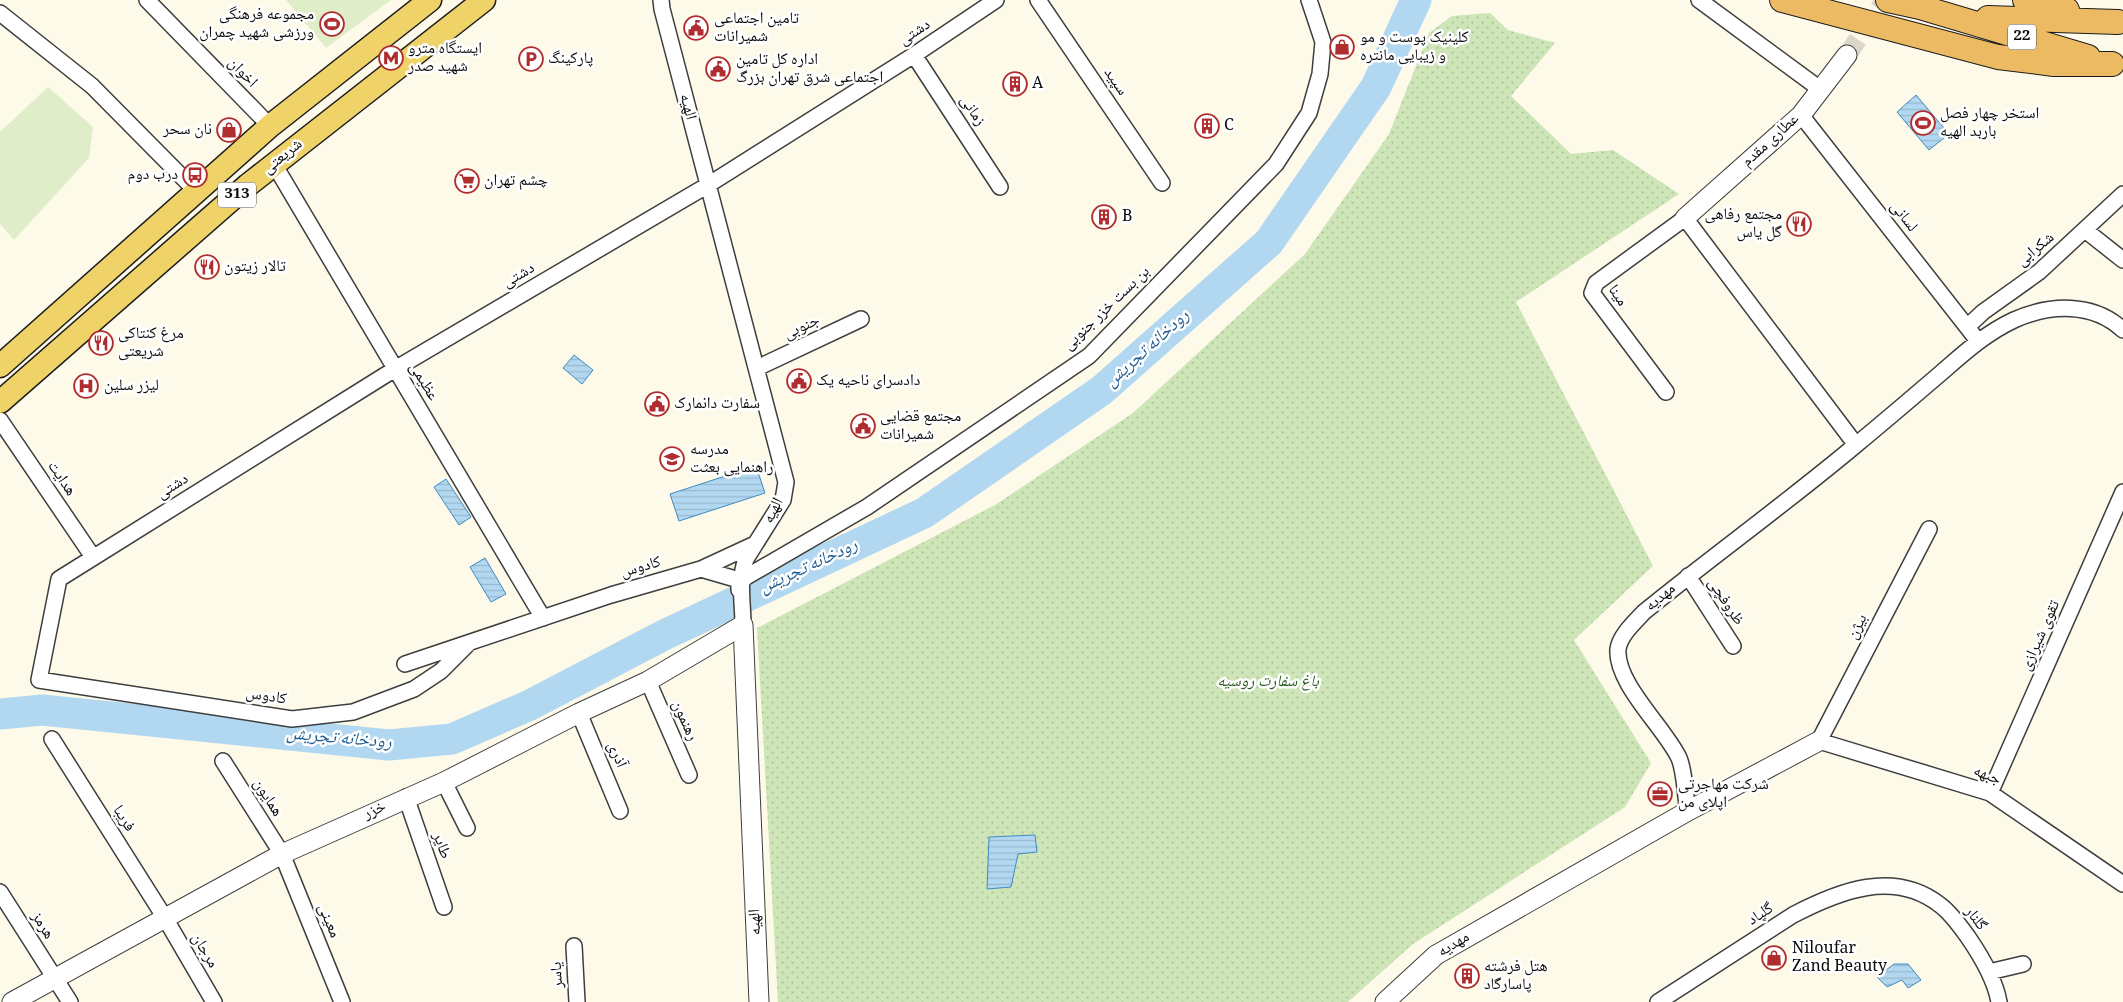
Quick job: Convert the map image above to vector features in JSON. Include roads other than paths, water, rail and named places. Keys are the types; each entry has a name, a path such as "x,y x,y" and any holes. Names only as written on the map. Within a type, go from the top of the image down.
{"highway":[{"path":"1782,0 1998,57 2054,64 2117,66"},
{"name":"22","path":"1888,0 1953,16 2117,66"},
{"path":"2025,0 2120,23"},
{"path":"1953,16 2120,23"}],"main road":[{"name":"شریعتی","path":"0,366 270,126 430,0"},
{"name":"شریعتی","path":"0,402 274,164 484,0"}],"street":[{"name":"اخوان","path":"147,0 270,126"},
{"name":"الهیه","path":"661,0 662,10 758,368 786,482 783,500 746,559 740,580 759,1002"},
{"name":"دشتی","path":"39,680 59,579 395,369 708,185 914,55 996,0"},
{"name":"سپید","path":"1038,0 1162,183"},
{"name":"بن بست خزر جنوبی","path":"740,580 867,507 1089,356 1276,164 1309,113 1320,74 1323,42 1309,0"},
{"path":"1699,0 1820,89"},
{"path":"0,13 92,86 196,191"},
{"name":"زمانی","path":"914,55 1000,187"},
{"name":"عطاری مقدم","path":"1685,218 1802,115 1847,55"},
{"name":"لسانی","path":"1802,115 1978,341"},
{"name":"عظیمی","path":"274,164 544,618"},
{"name":"شکرابی","path":"1966,327 2039,272 2123,194"},
{"path":"1685,218 1856,445"},
{"name":"مینا","path":"1666,392 1592,293 1596,283 1685,218"},
{"path":"2085,230 2123,260"},
{"path":"1978,341 2013,320 2039,311 2063,307 2091,311 2102,315 2115,322 2123,330"},
{"name":"جنوبی","path":"758,368 861,319"},
{"name":"مهدیه","path":"1688,811 1679,759 1625,676 1619,661 1618,648 1626,633 1644,612 1856,445 1978,341"},
{"name":"هدایت","path":"0,420 93,557"},
{"name":"تقوی شیرازی","path":"1990,793 2123,492"},
{"name":"بیژن","path":"1819,741 1929,529"},
{"name":"کادوس","path":"405,664 611,595 701,569 755,544"},
{"path":"701,569 740,580"},
{"name":"ظروفچی","path":"1688,576 1733,646"},
{"name":"خزر","path":"12,1002 282,854 406,797 444,782 579,712 648,681 742,626"},
{"name":"کادوس","path":"39,680 292,718 353,712 414,689 441,671 469,643"},
{"name":"رهنمون","path":"648,681 689,775"},
{"name":"آذری","path":"579,712 620,811"},
{"name":"فریبا","path":"52,739 165,918"},
{"name":"مهدیه","path":"1384,1002 1436,955 1688,811 1819,741"},
{"name":"جبهه","path":"1819,741 1990,793 2123,884"},
{"name":"همایون","path":"223,761 282,854"},
{"path":"444,782 468,828"},
{"name":"طایر","path":"406,797 444,907"},
{"name":"معینی","path":"282,854 342,1002"},
{"name":"گلپاد","path":"1658,1002 1793,915 1811,906 1847,890 1880,885 1894,886"},
{"name":"گلنار","path":"1894,886 1911,890 1941,905 1954,919 1972,942 1988,972 1999,1002"},
{"name":"هرمز","path":"0,892 70,1002"},
{"name":"مرجان","path":"165,918 214,1002"},
{"name":"یاسر","path":"574,946 577,1002"},
{"path":"1988,972 2022,964"}],"water":[{"name":"استخر چهار فصل باربد الهیه","path":"1916,95 1949,134 1929,150 1897,112"},
{"path":"574,355 593,370 582,384 563,368"},
{"path":"756,466 765,493 679,521 670,494"},
{"path":"446,479 471,517 459,525 434,487"},
{"path":"485,558 506,594 491,602 470,567"},
{"path":"1035,835 1037,852 1018,854 1011,887 987,889 989,837"},
{"path":"1894,964 1908,964 1921,980 1908,988 1902,980 1887,987 1877,977"}],"waterway":[{"name":"رودخانه تجریش","path":"0,714 42,710 389,745 452,739 530,705 664,635 924,513 1102,390 1269,242 1376,87 1416,0"}],"tunnel":[{"path":"1847,55 1885,0"}],"place":[{"name":"مجموعه فرهنگی ورزشی شهید چمران","path":"332,24"},
{"name":"تامین اجتماعی شمیرانات","path":"696,28"},
{"name":"کلینیک پوست و مو و زیبایی مانتره","path":"1342,47"},
{"name":"ایستگاه مترو شهید صدر","path":"391,58"},
{"name":"پارکینگ","path":"531,59"},
{"name":"اداره کل تامین اجتماعی شرق تهران بزرگ","path":"718,69"},
{"name":"A","path":"1015,84"},
{"name":"استخر چهار فصل باربد الهیه","path":"1923,123"},
{"name":"C","path":"1207,126"},
{"name":"نان سحر","path":"229,130"},
{"name":"درب دوم","path":"195,175"},
{"name":"چشم تهران","path":"467,181"},
{"name":"B","path":"1104,217"},
{"name":"مجتمع رفاهی گل یاس","path":"1799,224"},
{"name":"تالار زیتون","path":"207,267"},
{"name":"مرغ کنتاکی شریعتی","path":"101,343"},
{"name":"دادسرای ناحیه یک","path":"799,381"},
{"name":"لیزر سلین","path":"86,386"},
{"name":"سفارت دانمارک","path":"657,404"},
{"name":"مجتمع قضایی شمیرانات","path":"863,426"},
{"name":"مدرسه راهنمایی بعثت","path":"672,459"},
{"name":"شرکت مهاجرتی اپلای من","path":"1660,794"},
{"name":"Niloufar Zand Beauty","path":"1774,958"},
{"name":"هتل فرشته پاسارگاد","path":"1467,976"}],"park label":[{"name":"باغ سفارت روسیه","path":"1268,682"}]}
